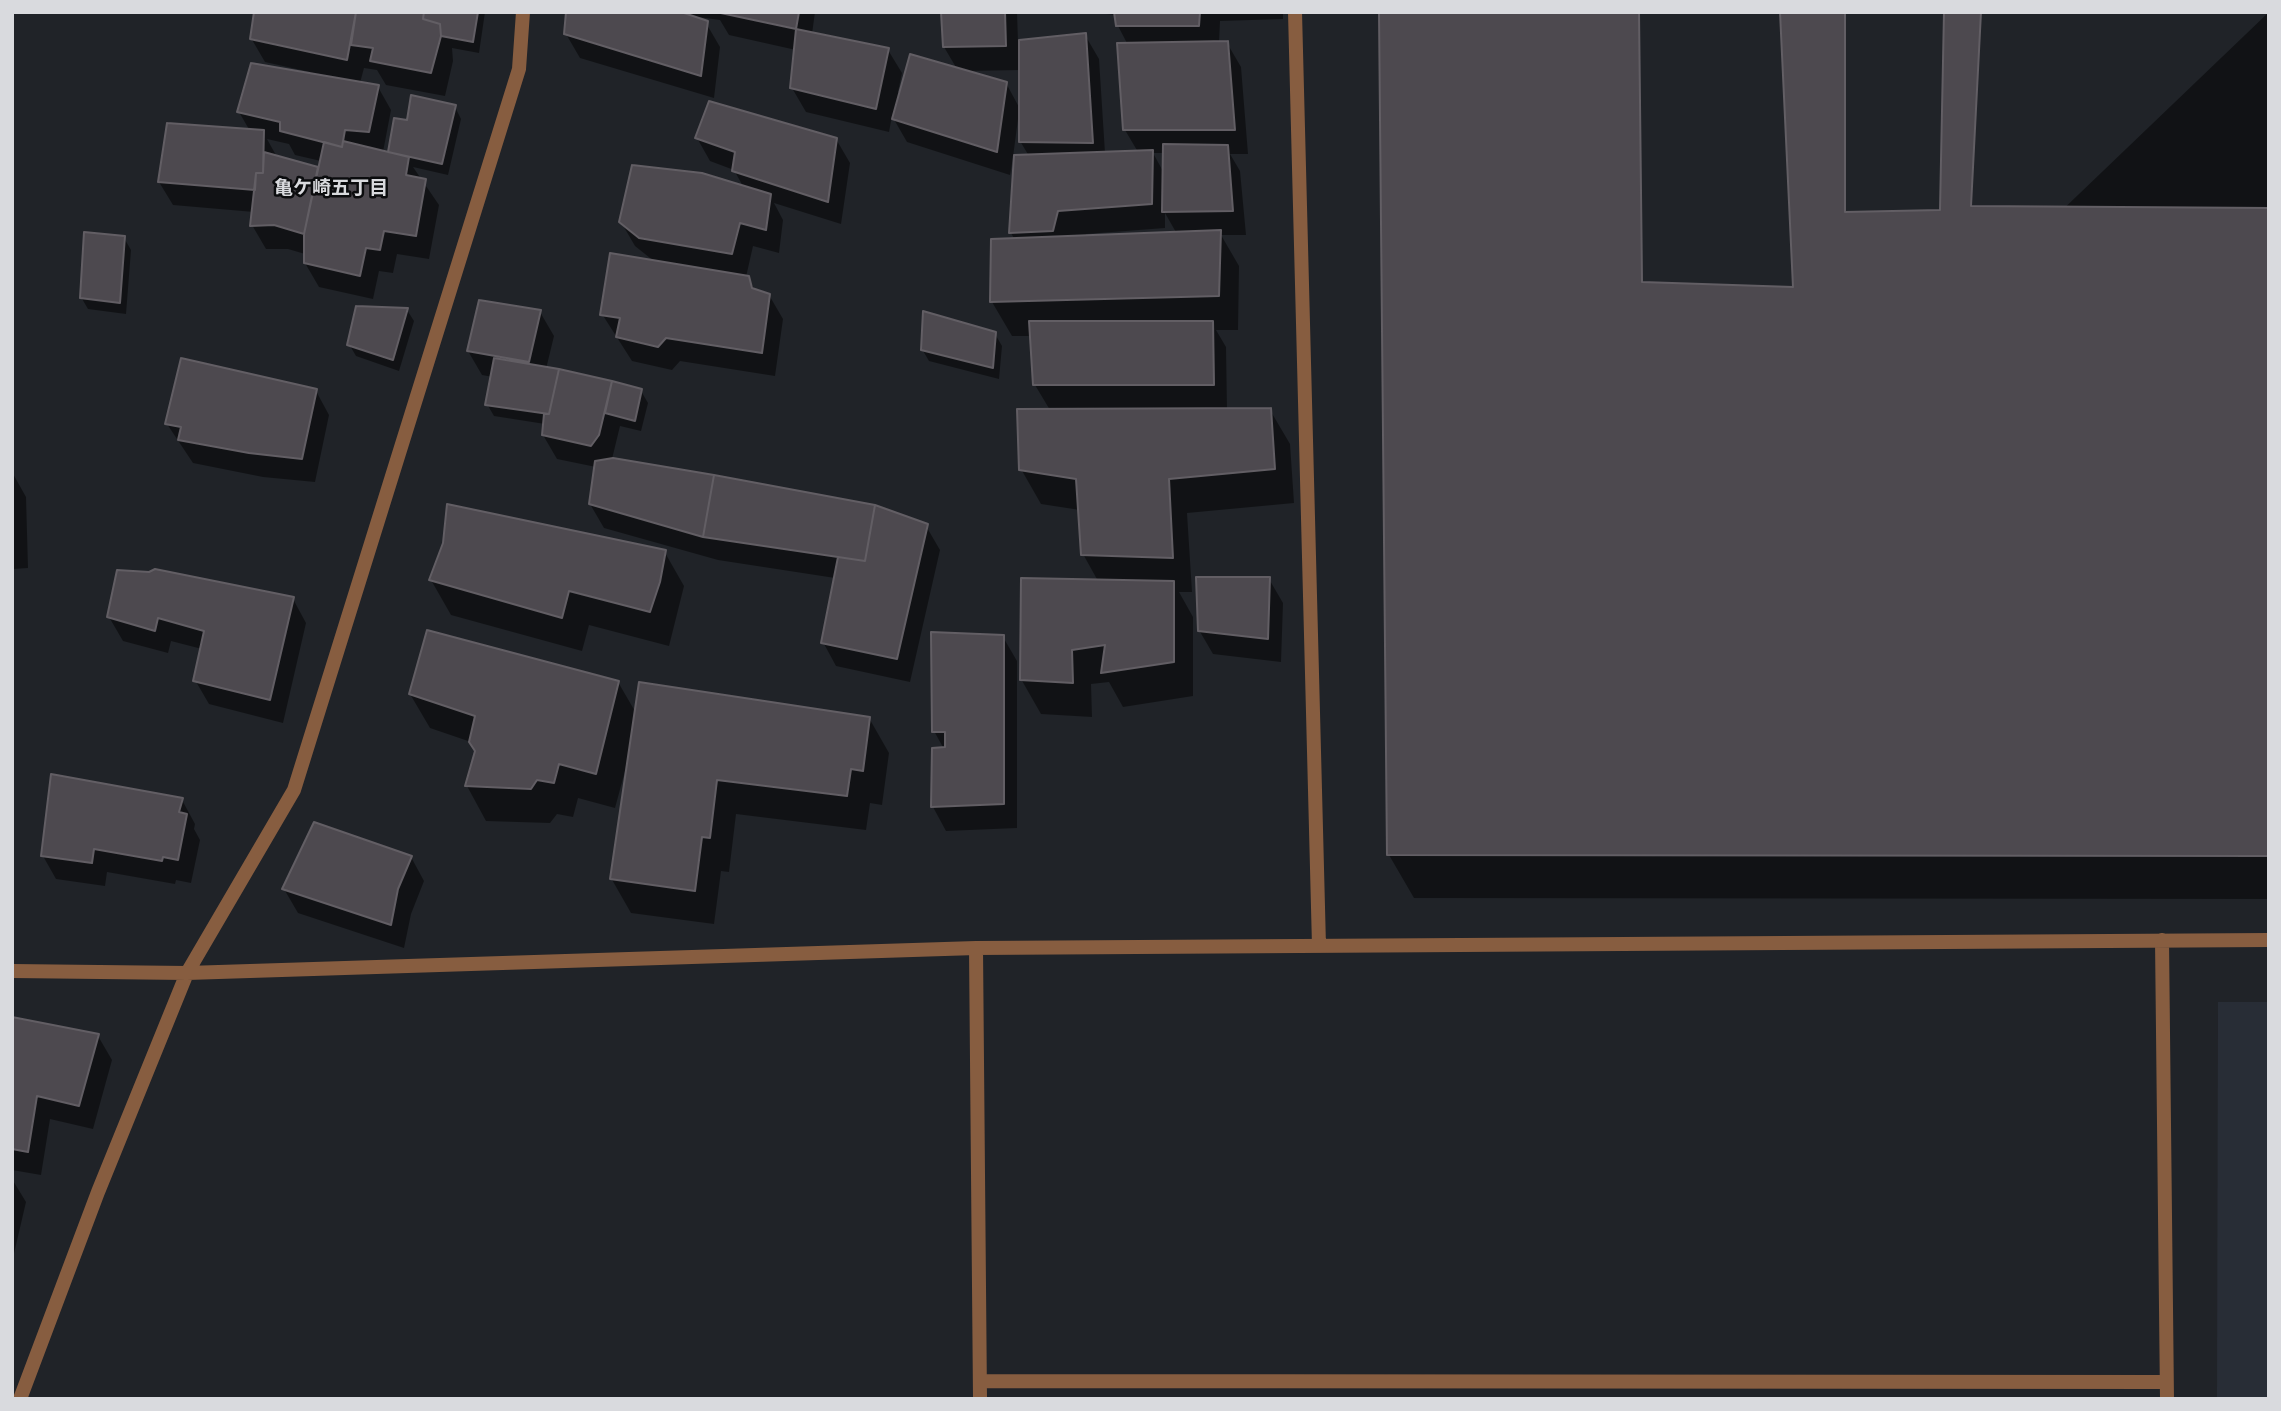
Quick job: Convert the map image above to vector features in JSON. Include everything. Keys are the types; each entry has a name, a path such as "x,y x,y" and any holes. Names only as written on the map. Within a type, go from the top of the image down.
{"street":[{"path":"20,1399 98,1192 187,973 294,790 519,69 523,12"},
{"path":"1296,12 1319,946"},
{"path":"2162,940 2166,1399"},
{"path":"12,971 187,973 976,948 2269,940"},
{"path":"976,948 980,1399"},
{"path":"980,1381 2166,1382"}],"shaded area":[{"path":"2218,1002 2269,1002 2269,1399 2217,1399"}],"building":[{"path":"254,12 356,12 347,60 250,39"},
{"path":"356,12 424,12 423,19 440,24 441,36 431,73 370,61 373,48 351,45"},
{"path":"424,12 478,12 473,42 441,36 440,24 423,19"},
{"path":"566,12 681,12 708,21 701,76 564,34"},
{"path":"716,12 799,12 796,29"},
{"path":"941,12 1005,12 1006,46 943,47"},
{"path":"1114,12 1200,12 1199,26 1116,26"},
{"path":"1379,12 2269,12 2269,856 1387,855"},
{"path":"1639,12 1780,12 1793,287 1642,282"},
{"path":"1845,12 1944,12 1940,210 1845,212"},
{"path":"1981,12 2269,12 2269,208 1971,206"},
{"path":"796,29 889,48 876,109 790,88"},
{"path":"1086,33 1093,143 1019,142 1019,40"},
{"path":"1228,41 1235,130 1123,130 1117,43"},
{"path":"910,54 1007,82 997,152 892,119"},
{"path":"251,63 379,85 369,132 345,130 342,147 280,131 280,122 237,112"},
{"path":"411,95 456,105 442,164 388,152 394,118 407,120"},
{"path":"709,101 837,138 828,202 732,171 735,152 695,138"},
{"path":"167,123 264,130 263,173 256,173 255,190 158,182"},
{"path":"343,141 409,157 406,175 426,179 416,236 384,231 380,250 366,248 360,276 304,263 304,234 324,142 342,147"},
{"path":"1163,144 1228,145 1233,211 1162,212"},
{"path":"1153,150 1152,204 1058,211 1053,231 1009,233 1014,155"},
{"path":"264,152 318,167 304,234 274,225 250,226 256,173 263,173"},
{"path":"632,165 702,173 771,194 766,230 740,223 732,254 639,238 619,222"},
{"path":"1221,230 1219,296 990,302 991,239"},
{"path":"84,232 125,236 120,303 80,298"},
{"path":"610,253 749,276 752,288 770,294 762,353 666,338 658,347 616,337 620,318 600,315"},
{"path":"479,300 541,310 529,362 467,351"},
{"path":"356,306 408,308 393,360 347,345"},
{"path":"923,311 996,332 993,368 921,350"},
{"path":"1029,321 1213,321 1214,385 1033,385"},
{"path":"181,358 317,389 302,459 178,440 181,427 165,424"},
{"path":"494,358 559,369 549,414 485,405"},
{"path":"559,369 612,381 599,435 591,446 542,435 544,414 549,414"},
{"path":"612,381 642,389 635,421 605,413"},
{"path":"1271,408 1275,469 1169,479 1173,558 1081,555 1076,479 1019,470 1017,409"},
{"path":"613,458 714,475 703,537 589,504 595,461"},
{"path":"714,475 875,505 865,561 703,537"},
{"path":"447,504 666,550 660,582 650,612 569,591 562,618 429,580 443,543"},
{"path":"875,505 928,524 897,659 821,643 838,557 865,561"},
{"path":"155,569 294,597 270,700 193,681 204,631 158,618 155,631 107,617 117,570 149,572"},
{"path":"1196,577 1270,577 1268,639 1198,631"},
{"path":"1021,578 1174,581 1174,662 1101,673 1105,645 1072,650 1073,683 1020,680"},
{"path":"427,630 619,681 596,774 559,764 554,783 537,780 531,789 465,786 475,751 469,742 475,716 409,694"},
{"path":"931,632 1004,635 1004,804 931,807 932,748 945,747 945,732 932,732"},
{"path":"639,682 870,717 863,771 851,769 847,796 717,780 710,838 702,837 695,891 610,879"},
{"path":"51,774 183,798 179,812 187,814 178,860 163,857 162,861 94,849 92,863 41,856"},
{"path":"314,822 412,856 398,889 391,925 282,889"},
{"path":"12,1017 99,1034 79,1106 37,1096 28,1152 12,1149"}],"district":[{"name":"亀ケ崎五丁目","path":"331,189"}]}
